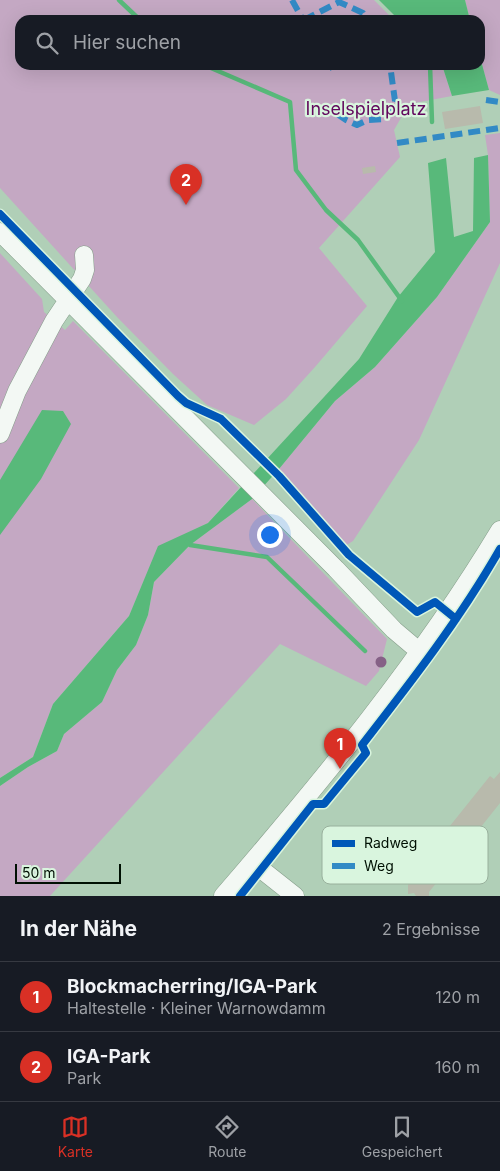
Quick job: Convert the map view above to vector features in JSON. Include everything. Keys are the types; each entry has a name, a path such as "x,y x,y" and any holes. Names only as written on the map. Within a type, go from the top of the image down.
{"street":[{"path":"0,232 394,630 420,652"},
{"path":"0,434 17,390 54,321 82,279 85,270 84,254"},
{"path":"223,896 339,757 420,652 500,530"},
{"path":"252,862 296,896"}],"green space":[{"name":"Inselspielplatz","path":"0,0 374,0 389,15 15,15 15,70 444,70 452,96 409,104 394,130 400,157 319,248 367,306 286,399 254,425 207,405 173,374 117,317 0,188"},
{"path":"465,0 500,0 500,95 489,90 484,70 485,15 469,15"},
{"path":"500,133 500,263 419,440 353,541 345,546 279,469 335,401 375,367 437,297 490,222 488,155 485,135"},
{"path":"0,253 42,299 44,312 65,330 73,321 239,488 208,523 158,547 129,616 53,704 33,757 0,778"},
{"path":"252,499 387,639 379,671 366,686 280,644 50,896 0,896 0,786 28,767 57,751 64,734 102,702 117,670 136,645 148,615 154,582 190,545"}],"shaded area":[{"path":"379,0 465,0 469,15 394,15"},
{"path":"444,70 484,70 489,90 452,96"},
{"path":"488,155 490,222 437,297 375,367 335,401 252,499 190,545 154,582 148,615 136,645 117,670 102,702 64,734 57,751 28,767 0,786 0,778 33,757 53,704 129,616 158,546 208,523 359,359 398,297 435,252 428,163 446,158 454,237 473,231 474,158"},
{"path":"42,410 63,411 71,424 41,479 0,535 0,480"}],"building":[{"path":"480,106 483,123 445,129 442,112"},
{"path":"375,166 376,172 363,174 362,168"},
{"path":"500,772 500,803 482,826 450,826 490,776 494,779"},
{"path":"435,884 429,892 429,896 416,896 414,893 408,894 408,885"}],"waterway":[{"path":"119,0 135,15"},
{"path":"216,70 290,102 296,170 326,210 358,240 402,301"},
{"path":"430,70 432,122"},
{"path":"187,542 190,545 267,557 365,651"}],"marked path":[{"path":"292,0 300,15"},
{"path":"314,15 339,2 364,15"},
{"path":"337,114 357,125 368,120 386,119 395,101 390,70"},
{"path":"486,100 500,102"},
{"path":"397,143 500,128"}],"cycle path":[{"path":"0,214 178,396 186,403 221,419 279,476 349,555 417,612 435,602 456,619"},
{"path":"240,896 313,804 324,804 366,753 362,745 452,625 500,549"}],"place":[{"name":"IGA-Park","path":"186,205"},
{"name":"Blockmacherring/IGA-Park","path":"340,769"}]}
